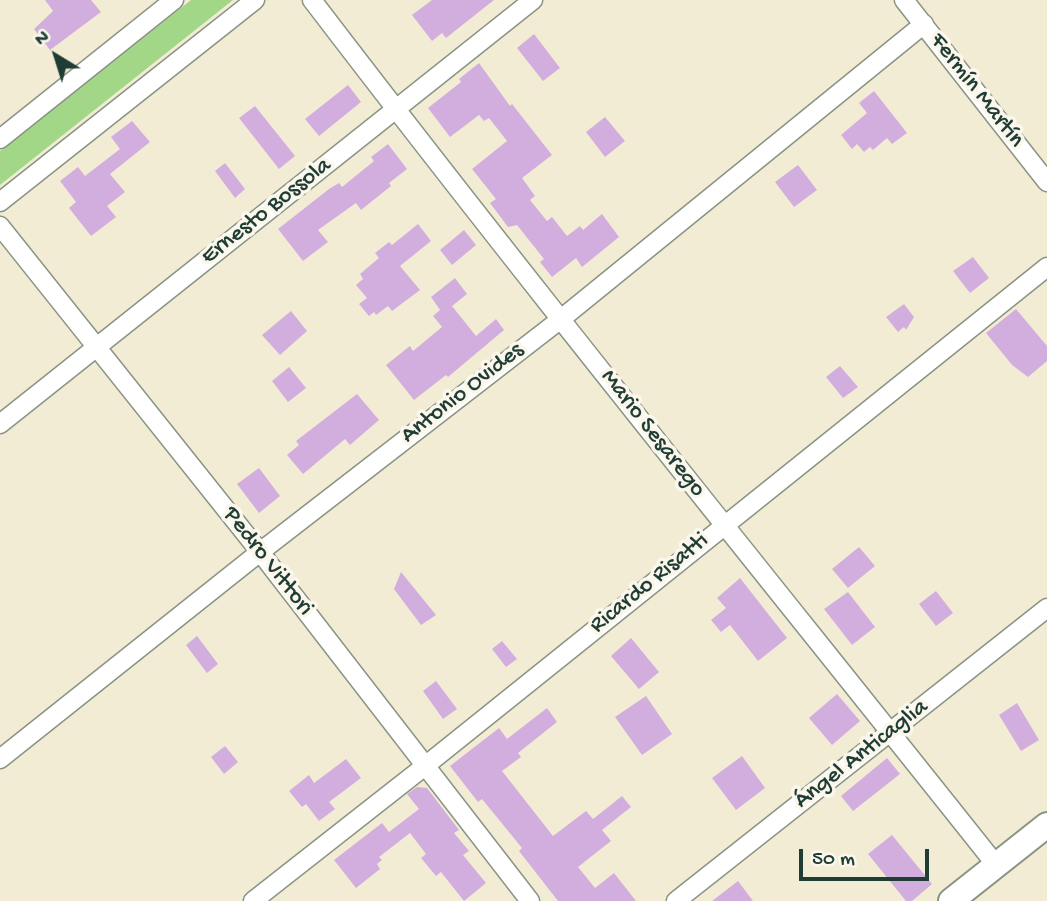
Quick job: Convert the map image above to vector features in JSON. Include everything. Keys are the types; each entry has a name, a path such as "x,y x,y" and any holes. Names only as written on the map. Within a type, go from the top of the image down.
{"main road":[{"path":"951,901 1047,825"}],"street":[{"path":"0,139 174,0"},
{"path":"0,202 255,0"},
{"name":"Mario Sesarego","path":"312,0 723,525 996,865"},
{"name":"Ernesto Bossola","path":"0,424 533,0"},
{"name":"Fermín Martín","path":"904,0 1047,182"},
{"name":"Antonio Ovides","path":"0,759 260,552 561,319 924,24"},
{"name":"Pedro Vittori","path":"0,226 260,552 530,901"},
{"name":"Ricardo Risatti","path":"253,901 1047,267"},
{"name":"Ángel Anticaglia","path":"676,901 1047,608"}],"green space":[{"path":"191,0 233,0 0,185 0,151"}],"building":[{"path":"45,0 91,0 101,12 50,50 34,29 53,11"},
{"path":"432,0 494,0 446,38 442,33 432,41 412,15"},
{"path":"534,34 560,68 543,81 517,48"},
{"path":"479,63 510,106 512,104 552,155 522,178 535,196 530,200 547,221 552,217 567,236 580,226 583,230 602,214 619,237 582,267 576,258 552,277 540,262 544,259 517,225 508,227 490,203 496,199 472,169 507,141 489,118 484,121 479,115 450,137 428,108 461,82 459,79"},
{"path":"348,85 361,102 319,136 305,119"},
{"path":"874,91 907,133 892,144 887,138 873,150 870,147 864,152 857,144 852,149 841,135 867,113 859,103"},
{"path":"255,106 295,156 279,169 239,118"},
{"path":"605,117 625,141 605,157 586,132"},
{"path":"132,121 150,142 110,174 125,192 107,206 116,217 91,236 69,208 76,202 60,181 78,167 85,176 120,149 111,137"},
{"path":"388,144 407,169 361,210 356,203 318,230 328,242 303,261 278,229 329,189 339,183 342,187 374,161 371,157"},
{"path":"225,163 245,189 235,198 215,171"},
{"path":"798,165 817,190 794,207 775,182"},
{"path":"418,224 431,241 400,266 420,290 392,311 388,306 376,315 374,312 369,316 359,304 367,298 356,285 363,279 360,274 379,258 375,253 389,242 392,245"},
{"path":"464,230 476,245 452,265 440,250"},
{"path":"973,257 989,278 970,293 953,271"},
{"path":"455,278 467,294 452,306 476,336 496,319 504,330 448,377 446,375 414,400 386,365 410,346 413,351 442,327 433,316 440,310 431,297"},
{"path":"904,304 914,317 906,330 904,327 898,332 886,317"},
{"path":"1016,309 1047,346 1047,361 1028,377 1012,365 986,333"},
{"path":"291,311 307,331 280,355 262,335"},
{"path":"840,366 858,387 843,398 826,377"},
{"path":"289,367 306,388 288,402 272,381"},
{"path":"357,394 379,420 350,445 345,439 303,474 287,455 299,445 296,441"},
{"path":"259,468 280,496 259,513 237,484"},
{"path":"859,547 875,566 848,588 832,569"},
{"path":"401,572 436,615 421,625 394,589"},
{"path":"740,578 787,638 758,661 730,625 721,632 711,620 726,608 717,598"},
{"path":"936,591 953,613 936,626 919,604"},
{"path":"848,592 875,627 852,645 824,609"},
{"path":"197,636 218,664 207,673 186,645"},
{"path":"631,638 659,672 639,689 611,656"},
{"path":"502,641 517,659 506,667 492,649"},
{"path":"436,681 457,709 443,719 423,691"},
{"path":"837,694 860,721 832,745 809,718"},
{"path":"646,696 672,734 642,755 615,717"},
{"path":"1017,703 1039,740 1021,751 999,715"},
{"path":"547,708 557,722 518,753 521,757 502,771 553,836 586,811 593,819 622,796 631,807 602,830 611,841 578,867 595,888 614,873 636,901 558,901 519,851 522,848 482,799 478,802 450,766 499,728 507,739"},
{"path":"225,746 238,762 224,774 211,757"},
{"path":"742,756 765,788 736,810 712,778"},
{"path":"887,758 900,774 853,811 841,796"},
{"path":"346,759 361,778 329,802 335,809 319,821 306,804 302,807 289,791 309,775 314,783"},
{"path":"417,787 427,788 459,830 454,833 469,851 463,855 486,883 464,901 441,872 436,876 421,858 426,854 410,833 379,857 382,860 377,864 380,869 356,888 334,860 382,823 389,832 419,809 407,794"},
{"path":"892,835 932,884 912,901 906,901 868,854"},
{"path":"738,881 753,901 712,901"}]}
